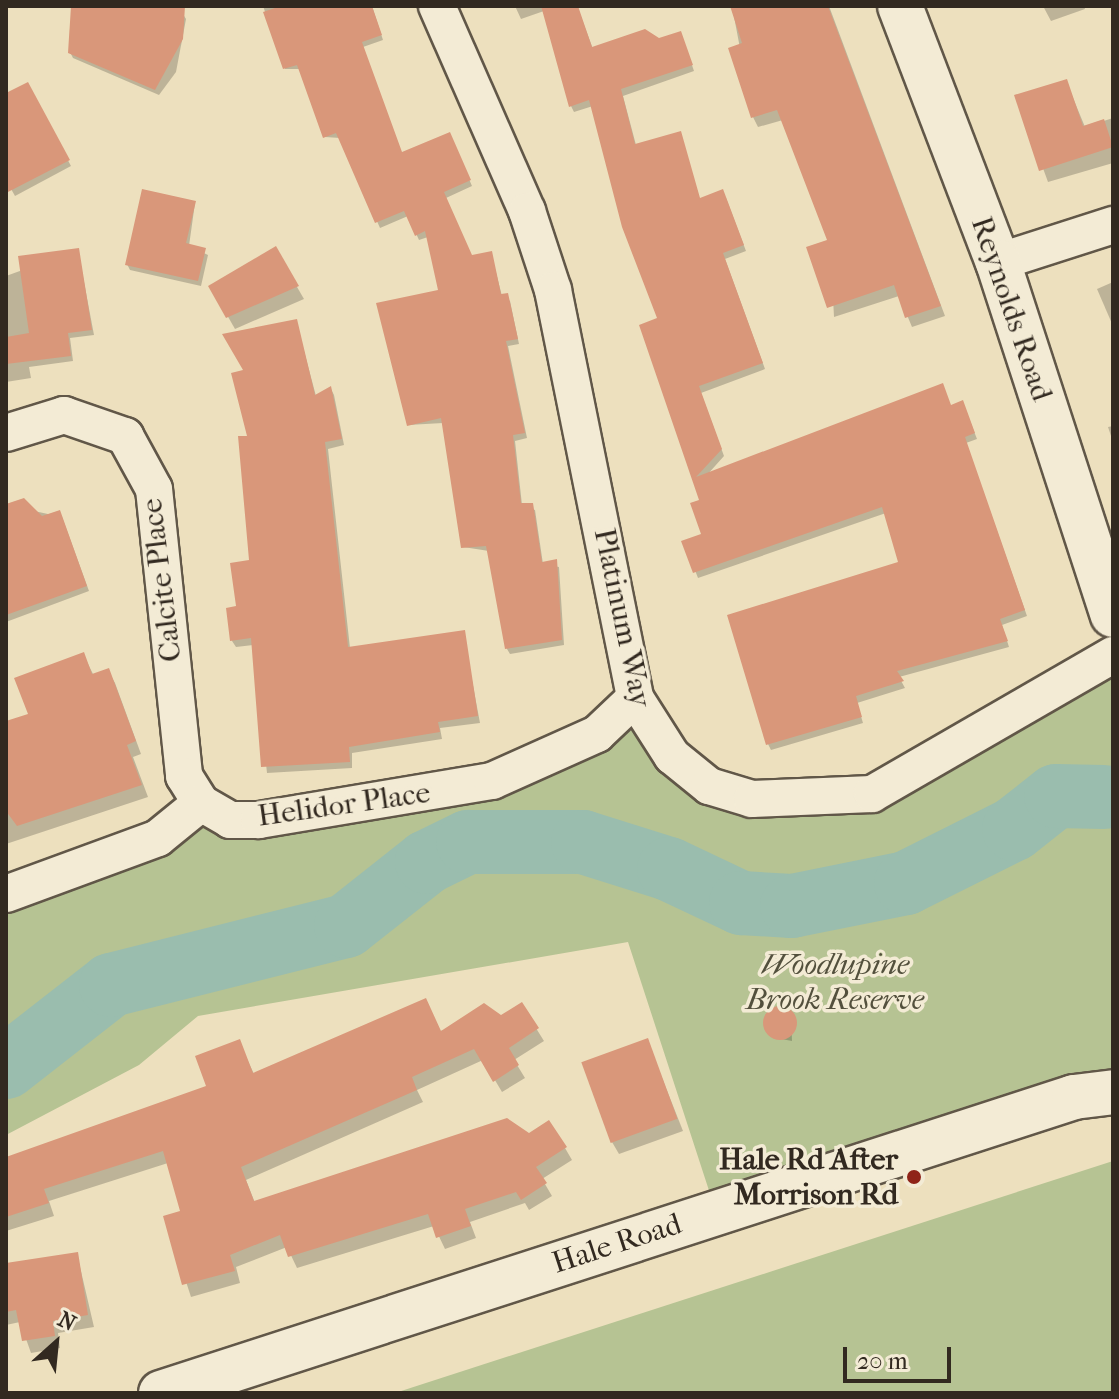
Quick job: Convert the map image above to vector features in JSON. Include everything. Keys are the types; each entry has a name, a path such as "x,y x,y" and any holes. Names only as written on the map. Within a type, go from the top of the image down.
{"main road":[{"name":"Reynolds Road","path":"900,6 998,262 1113,615"},
{"name":"Hale Road","path":"161,1393 1094,1095 1113,1075"}],"street":[{"name":"Platinum Way","path":"437,6 527,211 553,290 635,698 672,756 709,786 752,799 815,800 872,794 1113,655"},
{"path":"998,262 1113,225"},
{"name":"Calcite Place","path":"6,433 64,415 125,436 154,489 184,776 201,803"},
{"name":"Helidor Place","path":"201,803 230,820 259,820 492,781 597,734 635,698"},
{"path":"6,894 158,838 201,803"}],"green space":[{"name":"Woodlupine Brook Reserve","path":"1113,655 1113,1075 716,1212 628,942 198,1016 139,1065 6,1135 6,889 201,803 230,820 492,781 646,725 709,786 872,794"},
{"path":"1113,1161 1113,1393 395,1393"}],"building":[{"path":"71,6 185,6 183,39 155,90 68,53"},
{"path":"281,6 372,6 382,35 362,42 402,152 450,132 471,180 444,192 472,255 492,251 501,294 508,293 518,339 506,341 525,433 513,435 521,503 533,503 542,562 557,559 562,640 505,649 486,546 461,548 441,418 407,426 376,303 438,290 425,231 415,236 404,211 375,223 336,133 323,138 297,65 283,69 263,12"},
{"path":"541,6 578,6 592,47 645,29 659,38 681,31 693,65 621,89 635,144 681,131 700,198 723,189 744,245 723,253 763,363 699,386 722,449 696,477 943,383 951,405 963,400 975,433 965,437 1025,610 1000,619 1008,641 897,671 904,681 856,696 862,717 766,745 727,615 898,562 882,507 693,573 681,541 701,534 690,503 699,500 639,325 657,318 622,227 589,100 569,107"},
{"path":"730,6 828,6 941,306 905,318 894,285 827,308 806,247 827,240 777,110 751,118 728,48 742,43"},
{"path":"1067,79 1083,126 1104,119 1113,147 1039,171 1014,95"},
{"path":"28,82 70,160 6,193 6,93"},
{"path":"142,189 196,201 186,243 206,248 198,281 125,265"},
{"path":"276,246 299,286 226,318 208,286"},
{"path":"79,248 92,330 68,333 71,356 6,364 6,337 29,333 18,256"},
{"path":"297,319 315,395 331,386 342,439 325,442 348,647 465,630 478,716 438,722 440,732 349,747 350,762 261,767 251,638 230,641 226,608 236,606 230,563 249,560 238,436 247,436 231,373 243,370 222,334"},
{"path":"24,498 42,516 60,510 87,586 6,615 6,504"},
{"path":"84,652 92,674 109,668 136,741 127,745 142,785 17,826 6,811 6,721 28,714 14,678"},
{"path":"426,998 441,1031 484,1003 501,1015 522,1002 539,1028 509,1048 519,1065 493,1082 474,1049 412,1077 417,1090 241,1167 254,1201 507,1118 529,1133 549,1120 567,1147 536,1167 547,1183 521,1200 516,1192 465,1209 471,1226 436,1238 428,1214 288,1257 280,1235 230,1255 235,1271 182,1285 163,1216 180,1211 163,1151 44,1189 49,1203 6,1217 6,1157 206,1086 195,1056 240,1039 253,1073"},
{"path":"780,1006 792,1011 797,1023 792,1035 780,1040 768,1035 763,1023 768,1011"},
{"path":"648,1038 677,1119 611,1143 581,1062"},
{"path":"78,1252 88,1315 53,1321 55,1336 22,1341 16,1310 6,1312 6,1263"}],"waterway":[{"path":"6,1067 111,985 346,926 427,862 468,842 583,842 669,869 741,903 792,906 906,883 1014,829 1056,796 1104,797"}],"place":[{"name":"Hale Rd After Morrison Rd","path":"914,1177"}]}
